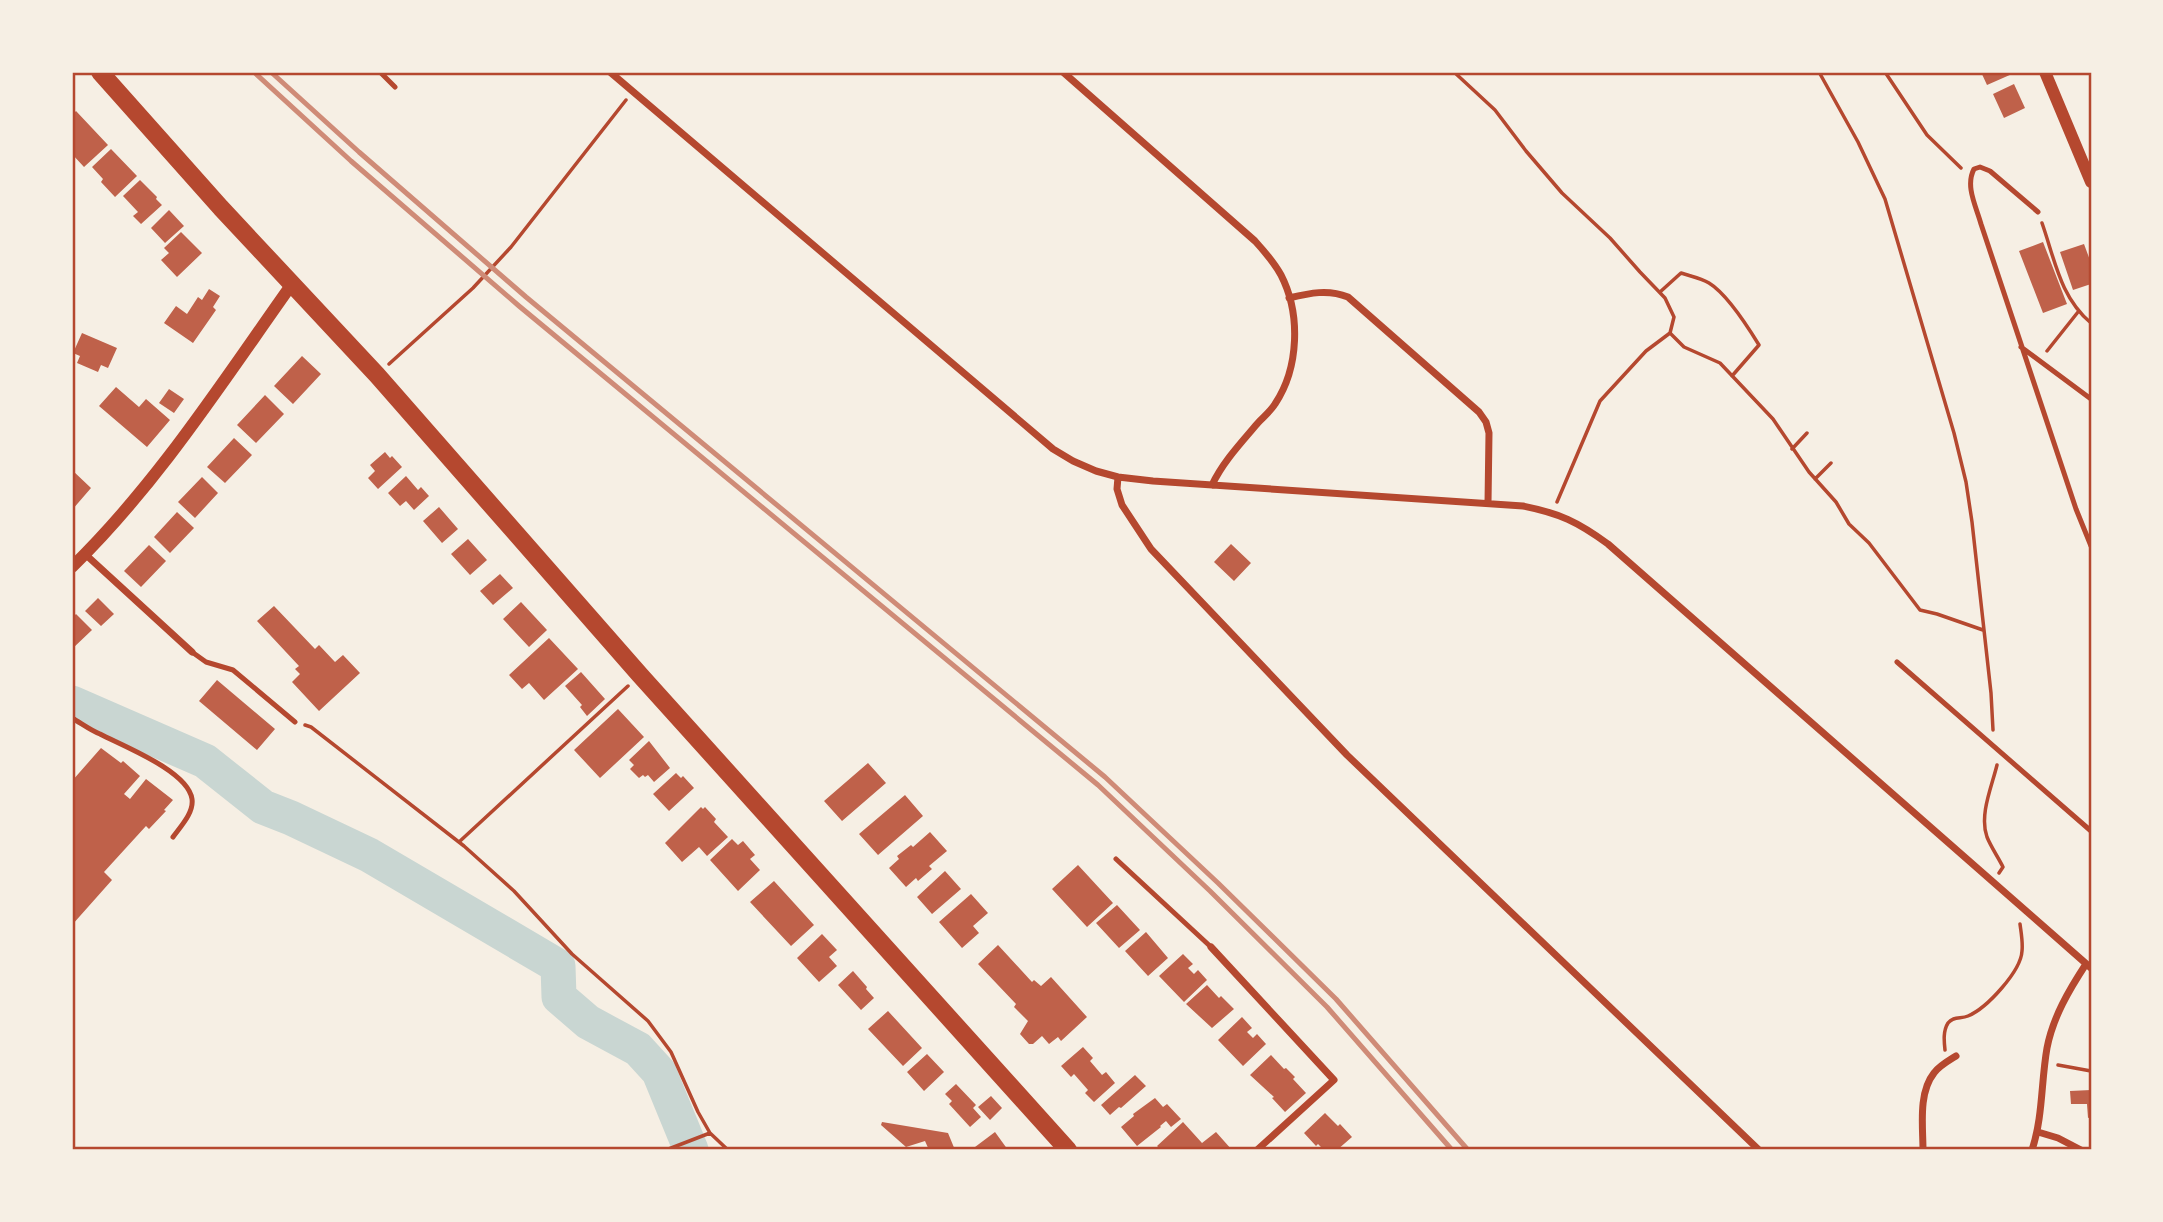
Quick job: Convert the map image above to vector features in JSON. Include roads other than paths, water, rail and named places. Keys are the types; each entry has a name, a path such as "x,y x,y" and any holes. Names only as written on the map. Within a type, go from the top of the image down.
{"main road":[{"path":"100,72 221,208 377,375 640,675 1068,1150"}],"street":[{"path":"610,72 1053,449 1073,461 1118,477 1523,506 1553,512 1584,527 1608,544 2089,966 2062,1004 2047,1047 2038,1132 2032,1150"},
{"path":"1063,72 1255,241 1271,258 1283,278 1294,322 1295,342 1284,386 1274,405 1226,461 1212,485"},
{"path":"2045,72 2090,178"},
{"path":"72,567 169,457 292,284"},
{"path":"1289,298 1325,291 1348,297 1479,412 1489,433 1488,503"},
{"path":"1118,477 1117,489 1122,505 1151,549 1347,755 1759,1150"},
{"path":"85,554 192,652"},
{"path":"1211,947 1334,1080 1257,1150"},
{"path":"1923,1150 1927,1085 1945,1062 1956,1056"},
{"path":"2038,1132 2058,1138 2081,1150"}],"lane":[{"path":"380,72 395,87"},
{"path":"2038,212 1990,171 1980,167 1974,169 1970,177 1970,188 1980,224 2076,509 2091,544"},
{"path":"2021,347 2091,399"},
{"path":"192,652 206,662 233,670 295,722"},
{"path":"1897,662 2091,831"},
{"path":"72,718 128,747 186,785 192,800 188,816 173,837"},
{"path":"1116,859 1211,947"}],"waterway":[{"path":"72,703 205,761 263,807 369,855 558,966 559,997 588,1022 638,1049 659,1072 691,1150"}],"railway":[{"path":"254,72 351,161 519,306 1098,785 1327,1007 1452,1150"},
{"path":"271,72 526,297 1105,777 1336,999 1468,1150"}]}
